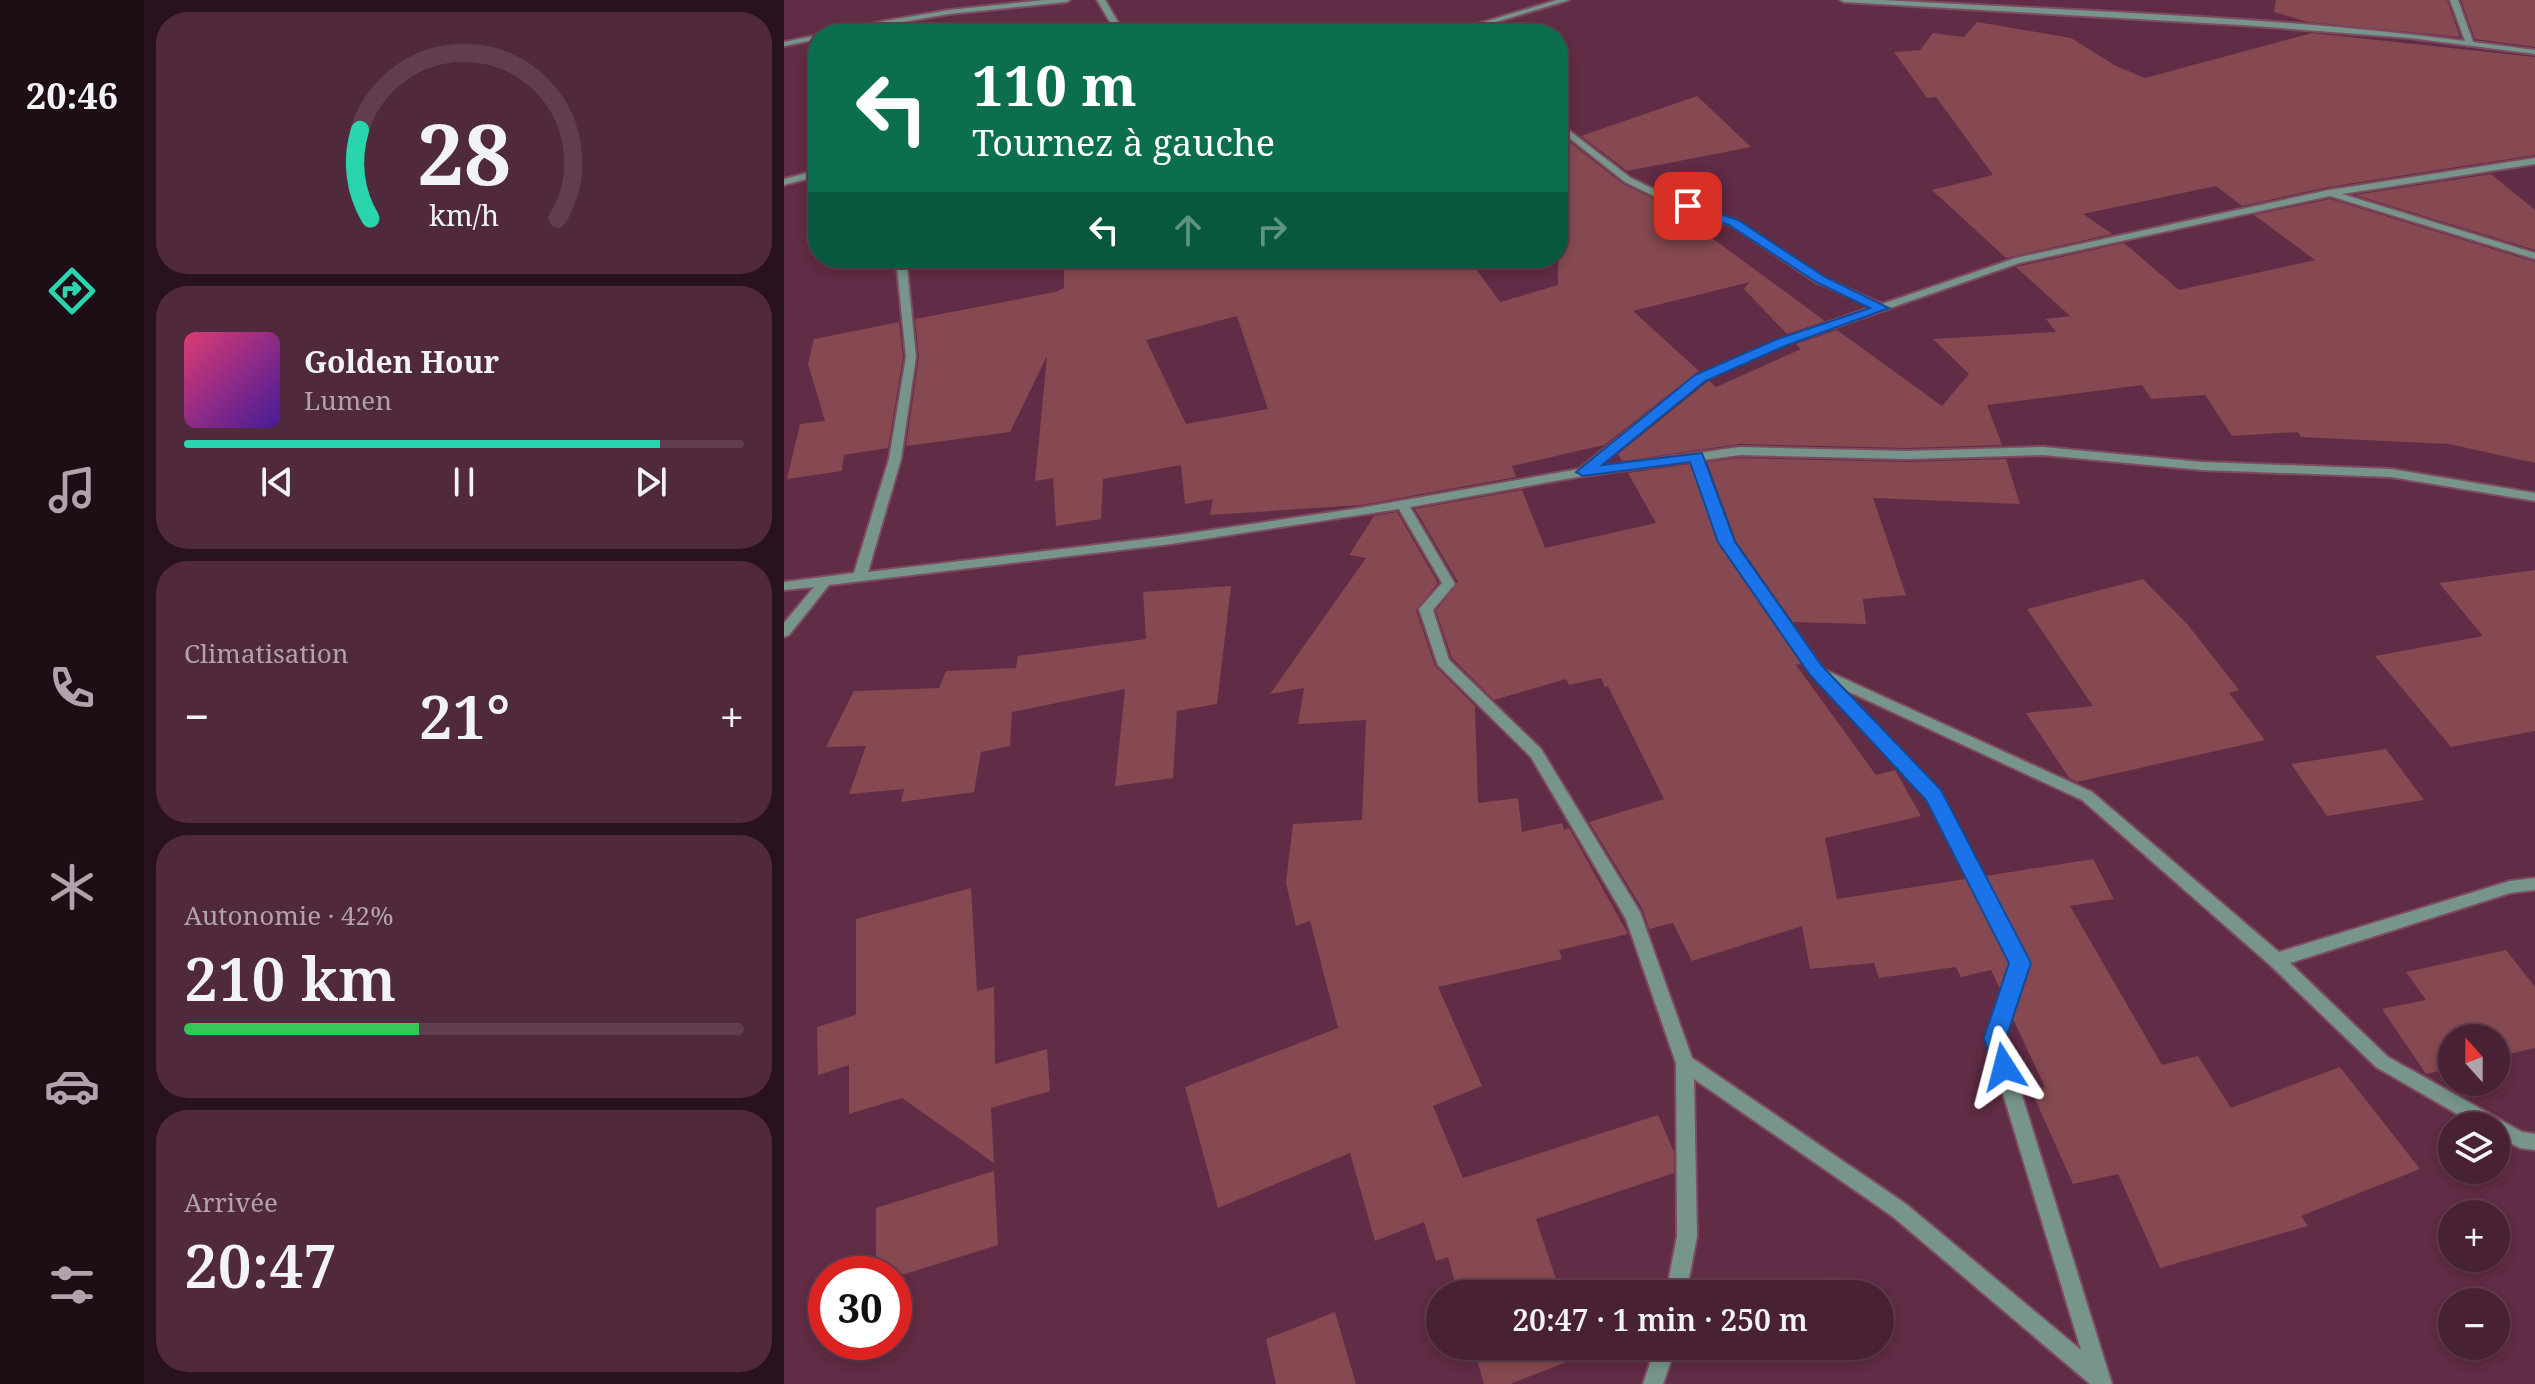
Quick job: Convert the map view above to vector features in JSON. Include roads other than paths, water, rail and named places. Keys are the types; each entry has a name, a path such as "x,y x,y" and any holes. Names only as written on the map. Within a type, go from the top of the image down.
{"street":[{"path":"879,24 949,12 1066,0"},
{"path":"1101,0 1115,24"},
{"path":"1482,24 1565,0"},
{"path":"1844,0 2241,23 2535,52"},
{"path":"2454,0 2470,44"},
{"path":"784,44 808,39"},
{"path":"1568,133 1628,180 1665,198 1734,223 1820,280 1882,308"},
{"path":"1583,472 1700,378 1780,343 2016,261 2329,193 2535,161"},
{"path":"784,182 808,176"},
{"path":"2329,193 2535,256"},
{"path":"860,576 895,459 911,357 902,268"},
{"path":"784,586 1171,540 1583,472 1740,451 1907,455 2043,451 2202,466 2391,473 2535,497"},
{"path":"1696,457 1727,542 1816,670 1934,795 2020,963 1995,1038 2101,1382"},
{"path":"1402,504 1449,584 1426,609 1443,662 1536,753 1634,917 1685,1063 1687,1236 1679,1280"},
{"path":"784,632 826,580"},
{"path":"1816,670 2087,796 2276,960 2382,1062 2470,1112"},
{"path":"2276,960 2510,887 2535,884"},
{"path":"1685,1063 1899,1210 2101,1382"},
{"path":"2510,1134 2520,1140 2535,1142"},
{"path":"1653,1384 1661,1360"}]}
